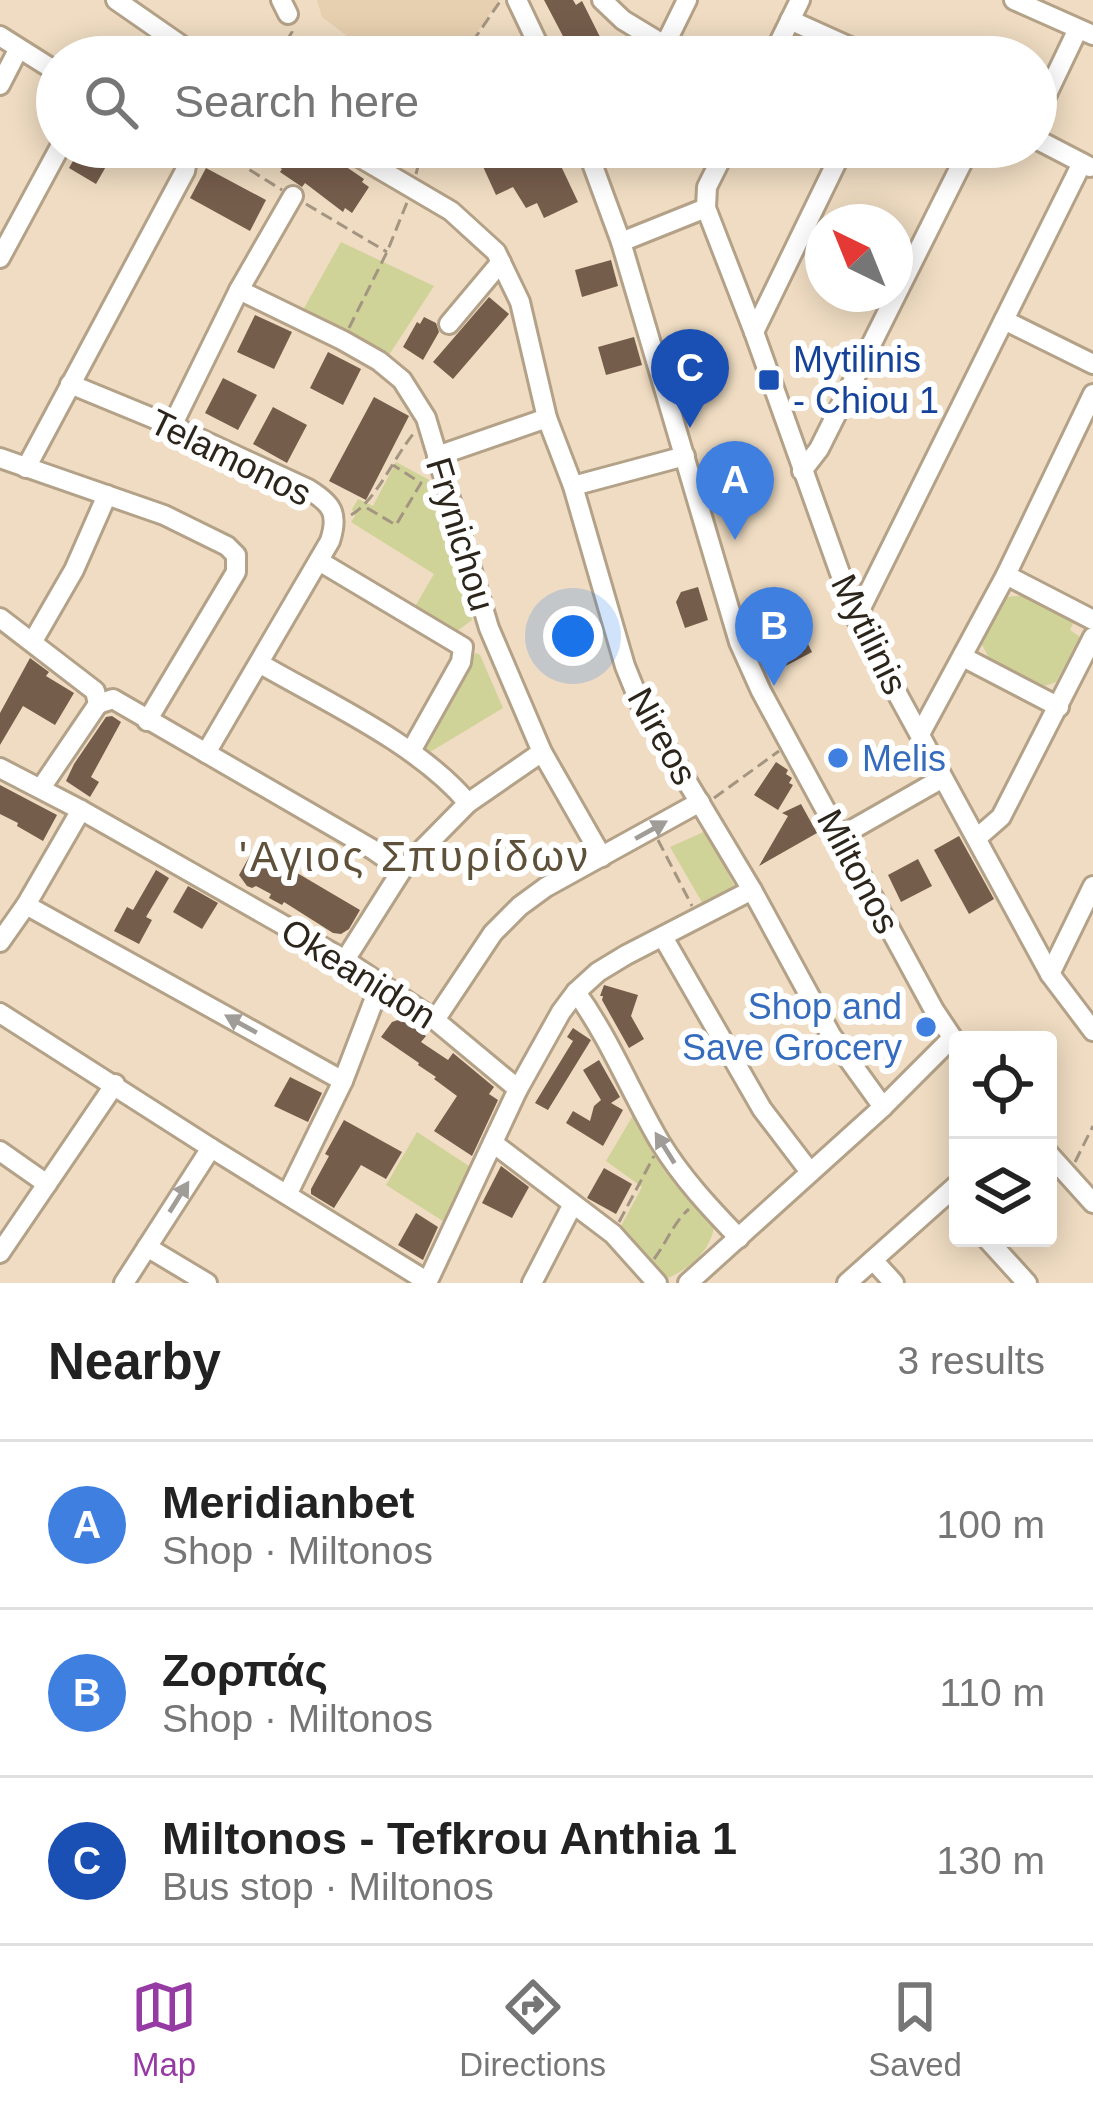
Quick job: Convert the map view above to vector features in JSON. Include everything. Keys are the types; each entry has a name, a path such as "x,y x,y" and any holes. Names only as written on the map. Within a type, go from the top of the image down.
{"street":[{"path":"116,0 168,36"},
{"path":"517,0 534,36"},
{"path":"602,0 642,36"},
{"path":"670,36 687,0"},
{"path":"782,36 800,0"},
{"path":"1015,0 1085,32 1057,81"},
{"path":"790,20 825,36"},
{"path":"0,36 36,60"},
{"path":"0,85 18,50"},
{"path":"856,618 1004,320 1088,166 1057,150"},
{"path":"0,258 48,168"},
{"path":"26,468 184,168"},
{"name":"Nireos","path":"377,168 451,211 496,252 520,302 548,418 574,486 640,703 752,890 831,1035 883,1107"},
{"name":"Miltonos","path":"594,168 621,242 739,642 761,691 949,1031"},
{"path":"621,242 706,208 707,188 717,168"},
{"path":"823,204 836,168"},
{"path":"913,249 958,168"},
{"path":"172,426 292,196"},
{"name":"Mytilinis","path":"706,208 856,618 1050,974 1093,1030"},
{"path":"754,332 805,243"},
{"path":"448,324 501,262"},
{"name":"Frynichou","path":"239,290 343,340 402,380 426,418 489,628 542,752 602,857"},
{"path":"802,471 819,449 882,312"},
{"path":"1004,320 1093,364"},
{"name":"Telamonos","path":"70,383 308,489 332,509 335,524 319,561 206,753"},
{"path":"920,734 1006,574 1093,394"},
{"path":"437,456 548,418"},
{"path":"574,486 685,456"},
{"path":"0,458 164,514 236,555 236,572 147,721"},
{"path":"33,641 74,570 107,495"},
{"path":"319,561 463,647 461,662 411,751"},
{"path":"1006,574 1093,620"},
{"path":"0,618 95,692 98,704"},
{"path":"977,838 1001,817 1093,637"},
{"path":"963,657 1059,707"},
{"path":"259,663 411,751 447,778 469,803"},
{"path":"41,788 98,704 113,699 402,870"},
{"path":"345,960 402,870 469,803 542,752"},
{"name":"Okeanidon","path":"0,768 382,982 518,1089"},
{"path":"841,836 941,779"},
{"path":"435,1020 493,933 520,906 546,886 701,804"},
{"path":"0,942 81,810"},
{"path":"1050,974 1092,889"},
{"path":"0,1013 428,1282 518,1089 576,992 598,972 752,890"},
{"path":"26,905 343,1081"},
{"path":"663,937 763,1109 810,1172"},
{"path":"288,1193 343,1081 382,982"},
{"path":"576,992 598,1023 661,1143 700,1198 739,1238"},
{"path":"688,1283 949,1047"},
{"path":"0,1252 115,1084"},
{"path":"493,1144 613,1234 651,1276"},
{"path":"124,1283 211,1148"},
{"path":"0,1151 47,1184"},
{"path":"1057,1163 1093,1203"},
{"path":"847,1283 949,1199"},
{"path":"532,1283 573,1204"},
{"path":"147,1247 206,1283"},
{"path":"994,1247 1027,1283"},
{"path":"873,1260 894,1283"}],"path":[{"path":"477,36 501,0"},
{"path":"285,7 290,36"},
{"path":"343,340 387,252 418,168"},
{"path":"335,524 365,507 426,418"},
{"path":"365,507 396,525 421,483 391,464"},
{"path":"701,804 790,743"},
{"path":"652,829 699,918"},
{"path":"1068,1175 1093,1126"},
{"path":"613,1234 661,1143"},
{"path":"651,1276 674,1222 700,1198"}],"shaded area":[{"path":"317,0 499,0 474,36 347,36 322,17"}],"green space":[{"path":"341,242 434,286 387,358 303,310"},
{"path":"396,462 433,482 472,620 456,632 413,610 434,574 351,522 358,499 373,506"},
{"path":"1024,595 1075,619 1070,630 1080,637 1056,682 1045,686 989,658 981,643 1007,597"},
{"path":"476,653 503,708 430,752 425,750 423,744"},
{"path":"706,831 737,891 707,911 670,847"},
{"path":"635,1112 659,1157 714,1227 697,1259 666,1279 620,1228 642,1187 606,1161"},
{"path":"417,1132 472,1168 446,1223 386,1185"}],"building":[{"path":"544,0 573,0 576,5 582,1 600,36 563,36"},
{"path":"69,168 105,168 96,184"},
{"path":"206,168 266,200 250,231 190,198"},
{"path":"348,168 369,187 352,213 345,208 343,212 305,183 302,187 280,172"},
{"path":"484,168 562,168 578,202 544,218 537,203 526,208 513,187 496,195"},
{"path":"611,260 618,286 582,297 575,270"},
{"path":"489,297 509,314 453,379 433,362"},
{"path":"255,315 292,332 274,369 237,352"},
{"path":"424,317 436,323 439,332 423,360 403,347"},
{"path":"634,337 642,365 606,375 598,347"},
{"path":"328,352 361,369 343,405 310,388"},
{"path":"223,378 257,395 238,430 205,413"},
{"path":"374,397 409,416 366,500 329,481"},
{"path":"273,407 307,425 287,463 253,444"},
{"path":"698,587 708,620 685,628 676,602 681,592"},
{"path":"799,626 812,652 778,670 765,643"},
{"path":"30,658 49,672 46,676 74,693 55,725 23,706 0,745 0,713"},
{"path":"106,717 121,722 91,777 99,782 90,797 66,781"},
{"path":"776,762 788,770 793,785 778,810 754,795"},
{"path":"0,785 57,815 43,841 0,814"},
{"path":"801,804 817,833 759,866 788,816 782,813"},
{"path":"959,836 994,899 969,914 934,850"},
{"path":"252,852 360,910 349,929 333,933 284,902 269,898 271,894 247,886 239,875"},
{"path":"918,859 932,886 901,902 888,875"},
{"path":"156,870 169,878 146,917 152,920 139,944 114,931 127,907 133,910"},
{"path":"188,886 218,903 202,929 173,912"},
{"path":"604,985 638,995 631,1016 644,1039 629,1048 600,996"},
{"path":"401,1019 426,1036 421,1042 448,1060 453,1053 494,1087 489,1094 498,1100 472,1156 434,1131 457,1096 381,1037 392,1022"},
{"path":"573,1028 591,1040 548,1110 535,1103 573,1041 567,1037"},
{"path":"599,1060 620,1097 611,1103 623,1110 603,1146 566,1123 573,1111 590,1121 601,1100 583,1070"},
{"path":"290,1077 322,1093 308,1122 274,1106"},
{"path":"344,1120 402,1152 386,1179 361,1165 334,1208 311,1194 311,1189"},
{"path":"501,1166 529,1187 512,1218 482,1203"},
{"path":"604,1168 632,1184 616,1214 587,1198"},
{"path":"416,1213 438,1227 423,1260 398,1245"}],"place":[{"name":"Mytilinis - Chiou 1","path":"769,380"},
{"name":"Miltonos - Tefkrou Anthia 1","path":"690,428"},
{"name":"Meridianbet","path":"735,540"},
{"name":"Ζορπάς","path":"774,686"},
{"name":"Melis","path":"838,758"},
{"name":"Shop and Save Grocery","path":"926,1027"}],"district":[{"name":"'Αγιος Σπυρίδων","path":"415,856"}]}
